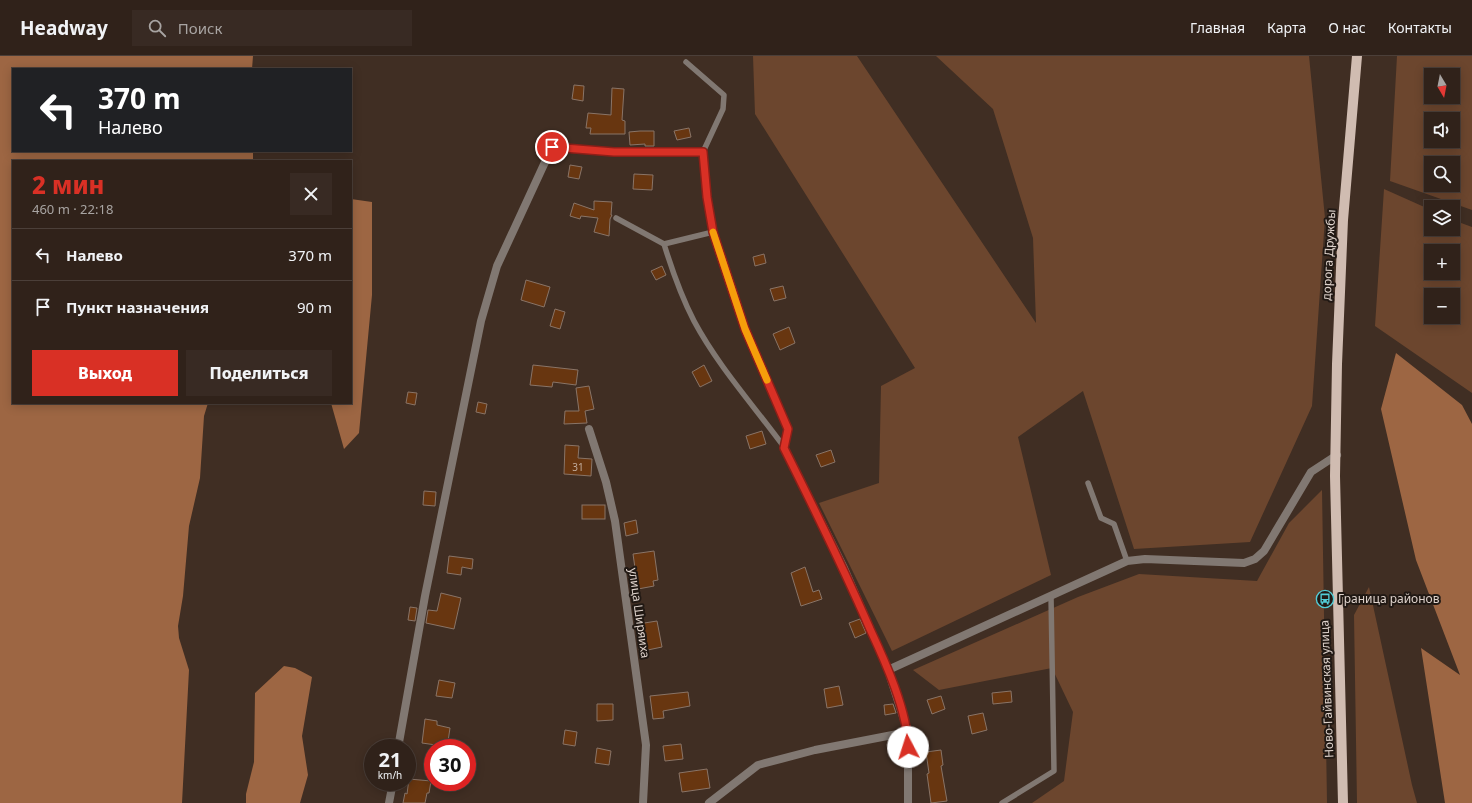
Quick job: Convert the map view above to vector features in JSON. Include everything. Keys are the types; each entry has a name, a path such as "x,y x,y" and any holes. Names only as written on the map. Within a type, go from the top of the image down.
{"main road":[{"name":"дорога Дружбы","path":"1337,455 1337,364 1343,220 1357,56"},
{"name":"Ново-Гайвинская улица","path":"1337,455 1336,476 1343,803"}],"street":[{"path":"400,739 426,596 481,321 497,266 552,147 614,152 703,152 707,197 713,232 745,329 788,429 784,448 844,568 888,670 908,732 908,803"},
{"name":"улица Ширяиха","path":"589,429 606,482 615,522 646,745 643,803"},
{"path":"888,670 1127,562 1145,559 1229,564 1244,563 1255,559 1264,551 1311,472 1337,455"},
{"path":"709,803 758,765 815,750 908,732"},
{"path":"389,803 391,791"}],"lane":[{"path":"686,62 724,95 723,109 703,152"},
{"path":"616,218 664,244 713,232"},
{"path":"664,244 675,280 694,321 716,356 784,448"},
{"path":"1088,483 1101,518 1114,524 1127,562"},
{"path":"1002,803 1054,771 1051,596"}],"shaded area":[{"path":"0,56 253,56 252,68 12,68 12,152 253,152 253,160 12,160 12,404 208,404 204,416 200,478 189,526 183,596 178,626 179,638 189,670 182,803 0,803"},
{"path":"753,56 857,56 1036,323 1033,238 993,109 936,56 1309,56 1325,218 1312,406 1250,542 1134,549 1083,391 1018,437 1051,575 892,651 819,503 879,483 881,386 915,368 755,114"},
{"path":"1397,56 1472,56 1472,210 1460,206 1460,200 1444,200 1390,181"},
{"path":"1384,189 1424,207 1424,236 1460,236 1460,223 1472,227 1472,393 1375,326"},
{"path":"352,199 372,202 372,295 359,433 344,449 331,404 352,404"},
{"path":"1396,353 1462,405 1472,424 1472,803 1445,803 1421,648 1460,675 1416,560 1381,409"},
{"path":"1322,490 1327,803 1032,803 1064,781 1073,712 1052,668 939,690 913,670 1078,597 1139,574 1257,581 1289,523"},
{"path":"1369,587 1417,803 1357,803 1354,615"},
{"path":"284,666 295,668 312,677 302,736 308,775 300,803 246,803 246,794 254,762 255,693"}],"building":[{"path":"574,85 584,86 583,101 572,99"},
{"path":"612,88 624,89 622,120 625,121 625,134 590,134 591,128 586,128 588,113 611,115"},
{"path":"689,128 691,137 677,140 674,131"},
{"path":"654,131 654,146 645,146 645,144 630,145 629,132"},
{"path":"570,165 582,167 579,179 568,177"},
{"path":"634,174 653,175 652,190 633,189"},
{"path":"594,201 612,202 609,236 594,232 598,218 581,216 580,219 570,216 574,203 594,210"},
{"path":"764,254 766,263 755,266 753,257"},
{"path":"662,266 666,275 656,280 651,271"},
{"path":"526,280 550,287 544,307 521,300"},
{"path":"783,286 786,298 774,301 770,289"},
{"path":"555,309 565,312 560,329 550,326"},
{"path":"789,327 795,343 780,350 773,334"},
{"path":"533,365 578,370 576,385 553,382 552,387 530,385"},
{"path":"704,365 712,381 700,387 692,372"},
{"path":"589,386 594,409 585,411 587,423 564,424 565,411 579,411 576,388"},
{"path":"408,392 417,393 415,405 406,403"},
{"path":"478,402 487,404 485,414 476,412"},
{"path":"762,431 766,444 750,449 746,436"},
{"path":"565,445 579,446 578,458 592,459 591,476 564,474"},
{"path":"831,450 835,462 821,467 816,455"},
{"path":"424,491 436,492 435,506 423,505"},
{"path":"582,505 605,505 605,519 582,519"},
{"path":"636,520 638,533 626,536 624,523"},
{"path":"654,551 658,580 653,581 654,586 638,589 633,554"},
{"path":"449,556 473,559 472,569 462,567 461,575 447,573"},
{"path":"805,567 813,592 819,590 822,599 801,606 791,573"},
{"path":"441,593 461,598 454,629 426,623 428,610 437,611"},
{"path":"410,607 417,608 415,621 408,620"},
{"path":"860,619 866,633 855,638 849,623"},
{"path":"657,621 662,647 643,651 638,624"},
{"path":"439,680 455,683 452,698 436,696"},
{"path":"839,686 843,705 827,708 824,689"},
{"path":"1011,691 1012,702 993,704 992,693"},
{"path":"688,692 690,706 663,711 664,718 653,719 650,696"},
{"path":"941,696 945,709 932,714 927,700"},
{"path":"597,704 613,704 613,720 597,721"},
{"path":"893,704 896,713 885,715 884,705"},
{"path":"983,713 987,730 972,734 968,716"},
{"path":"425,719 437,721 437,725 450,728 448,739 424,739 424,743 422,743"},
{"path":"565,730 577,732 575,746 563,744"},
{"path":"681,744 683,759 665,761 663,746"},
{"path":"597,748 611,751 609,765 595,763"},
{"path":"941,750 943,765 941,766 947,801 931,803 926,752"},
{"path":"707,769 710,788 682,792 679,773"},
{"path":"416,780 424,780 424,791 429,791 429,793 427,793 425,803 403,803 405,793 407,794 407,791 416,791"}],"slow traffic":[{"path":"713,232 745,329 767,380"}],"place":[{"name":"Граница районов","path":"1325,599"}],"route":[{"path":"552,147 614,152 703,152 707,197 713,232 745,329 788,429 784,448 844,568 888,670 908,732 908,747"}]}
